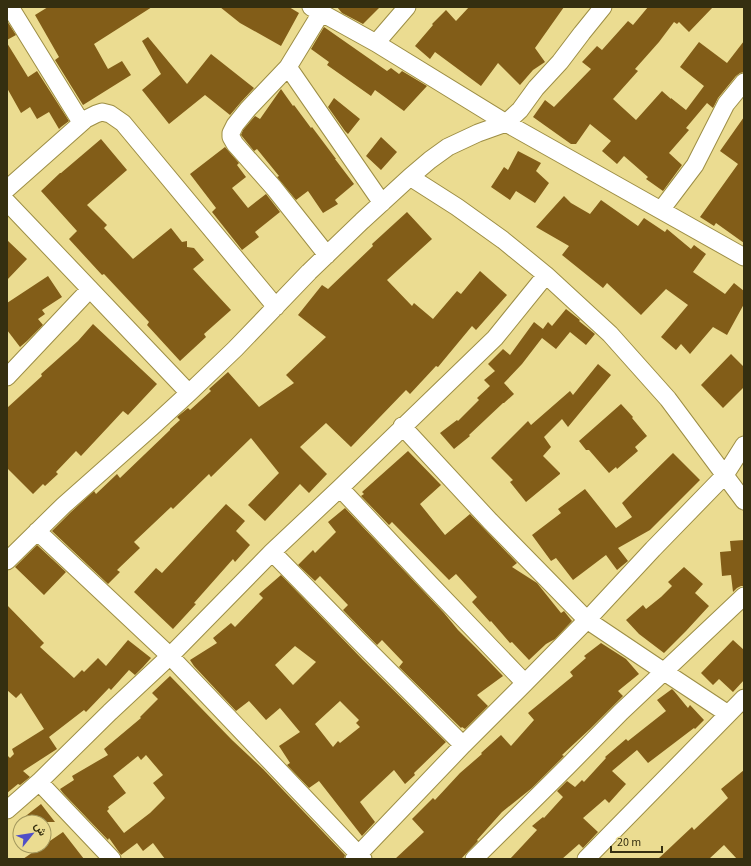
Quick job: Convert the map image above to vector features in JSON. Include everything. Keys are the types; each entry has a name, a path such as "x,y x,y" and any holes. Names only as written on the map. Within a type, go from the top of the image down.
{"street":[{"path":"10,7 81,122"},
{"path":"376,43 407,7"},
{"path":"7,561 64,505 152,428 189,393 235,349 327,255 410,177 448,147 478,133 506,123 520,110 536,88 560,62 604,7"},
{"path":"327,255 274,188 235,144 231,136 235,125 248,109 288,66 316,10 376,43 506,123 744,257"},
{"path":"288,66 382,203"},
{"path":"661,210 695,165 726,104 744,82"},
{"path":"7,189 81,122 102,112 110,114 123,123 276,307"},
{"path":"410,177 458,207 503,240 546,275 610,334 668,399 744,501"},
{"path":"7,202 189,393"},
{"path":"7,810 39,782 110,712 170,656 272,552 495,338 546,275"},
{"path":"7,377 90,289"},
{"path":"402,426 490,521 587,620 728,714"},
{"path":"37,531 170,656 359,857 463,745 587,620 652,549 725,475 744,445"},
{"path":"340,488 525,683"},
{"path":"272,552 463,745"},
{"path":"474,859 663,671 744,596"},
{"path":"587,859 744,698"},
{"path":"39,782 112,859"}],"building":[{"path":"48,7 152,7 94,44 108,69 122,61 131,75 83,105 55,60 59,57 35,15"},
{"path":"220,7 289,7 299,13 281,46 240,23"},
{"path":"337,7 380,7 363,24 342,13"},
{"path":"469,7 564,7 535,48 545,62 533,70 520,85 498,63 481,86 435,52 430,59 415,46 433,25 432,24 446,10 456,21"},
{"path":"648,7 713,7 689,32 679,22 677,24 674,22 659,42 635,69 638,71 613,99 636,120 662,91 686,110 704,86 680,67 699,42 727,63 744,41 744,72 736,76 718,98 713,108 707,103 686,128 689,130 669,153 682,165 663,191 646,179 648,177 624,156 617,164 602,151 611,141 590,124 576,144 571,144 533,117 545,100 554,107 591,69 582,62 597,46 602,50 628,21 633,25"},
{"path":"7,21 16,35 7,40"},
{"path":"324,27 387,71 391,68 399,74 402,71 427,86 404,111 375,90 371,96 327,65 329,62 311,49"},
{"path":"148,37 187,84 211,54 254,88 230,115 205,95 169,124 142,90 161,74 142,41"},
{"path":"7,43 28,77 37,71 69,121 59,129 49,112 37,119 30,107 21,113 7,88"},
{"path":"281,89 293,106 294,105 311,128 312,127 354,184 335,200 338,204 323,213 308,191 296,200 257,149 254,151 241,135 243,130 255,116 260,119"},
{"path":"334,98 360,119 348,134 328,107"},
{"path":"744,117 744,243 716,223 714,226 700,217 738,164 720,151"},
{"path":"381,137 397,152 381,170 366,156"},
{"path":"101,139 127,170 87,205 107,225 104,228 133,259 171,228 182,242 187,241 187,247 194,248 204,260 193,269 231,310 204,334 206,337 180,361 147,325 149,322 104,274 102,275 69,239 77,231 41,191"},
{"path":"225,147 239,163 237,165 246,177 232,188 248,208 266,194 280,212 255,232 259,237 242,250 212,212 216,208 190,174"},
{"path":"518,151 541,163 536,171 549,183 535,203 516,191 510,200 491,187 504,167 508,170"},
{"path":"564,196 571,203 590,214 601,200 638,226 644,218 665,232 667,229 691,249 694,245 706,254 693,272 725,294 734,283 744,291 744,304 727,335 713,327 690,354 681,344 676,350 661,337 688,305 666,289 641,315 607,283 603,288 562,255 569,246 536,227"},
{"path":"407,212 432,239 387,280 412,306 414,303 433,319 457,291 461,294 480,271 507,295 476,330 472,326 438,367 436,366 410,394 406,390 351,447 326,423 300,447 327,474 309,493 300,484 265,521 248,505 279,473 251,438 211,477 209,474 173,509 171,507 134,542 140,548 117,570 120,572 108,584 52,531 94,491 96,494 117,474 120,478 180,420 177,417 188,408 190,410 211,391 209,389 228,372 259,407 294,383 286,375 326,337 298,315 322,285 328,289 373,246 372,244"},
{"path":"7,240 27,259 7,280"},
{"path":"48,276 62,297 42,310 45,314 38,319 43,325 20,347 7,330 7,303"},
{"path":"566,309 595,334 586,345 570,332 556,349 542,338 522,364 504,383 514,394 469,435 470,436 454,449 440,433 457,420 458,421 479,400 477,398 490,386 484,380 495,371 488,364 503,349 510,355 534,322 543,329 548,322 552,326"},
{"path":"93,324 157,384 128,415 123,411 81,456 76,451 56,472 58,474 45,486 43,484 33,494 7,468 7,408 42,376 41,374 78,341"},
{"path":"731,354 744,367 744,387 723,408 701,385"},
{"path":"598,364 611,375 568,427 562,419 544,437 551,447 543,456 560,474 526,502 510,482 513,480 491,458 528,421 531,425 570,391 573,395"},
{"path":"621,404 647,436 635,447 638,451 617,469 616,467 609,473 579,441"},
{"path":"408,451 441,485 420,504 445,535 470,514 517,563 512,567 537,583 561,613 564,611 572,621 555,639 546,644 529,660 512,642 510,643 472,602 477,597 456,574 449,580 392,522 389,525 361,496 364,494 362,492"},
{"path":"673,453 700,480 650,530 618,548 628,561 617,570 606,555 573,580 556,558 551,561 532,535 561,513 558,509 585,489 616,528 632,517 622,503"},
{"path":"226,504 245,521 236,531 250,545 235,562 233,559 173,629 134,592 156,568 162,573"},
{"path":"345,508 444,613 458,630 503,676 477,695 488,706 465,729 462,727 461,728 399,667 403,662 382,640 377,645 343,610 348,605 320,576 315,581 298,565 313,550 315,553 336,532 328,522"},
{"path":"744,540 744,586 737,588 733,592 731,575 722,576 720,552 731,551 730,541"},
{"path":"37,545 66,572 44,595 15,567"},
{"path":"684,567 703,584 695,593 709,606 664,653 639,634 626,620 643,605 646,609 661,597 672,586 668,582"},
{"path":"281,575 363,660 446,742 414,773 415,775 405,784 394,770 360,802 375,822 362,836 319,781 309,788 287,765 290,763 279,746 300,732 280,708 266,720 249,701 236,711 190,660 217,643 213,638 231,623 235,627 263,598 259,594","holes":["295,646 316,662 293,685 275,665","340,701 359,720 356,723 360,727 340,743 338,741 333,747 315,724"]},
{"path":"7,605 44,643 40,647 74,678 82,670 84,672 98,658 106,666 128,640 151,658 135,675 129,670 111,690 109,688 86,712 84,710 49,737 57,749 23,771 30,777 7,793 7,755 10,758 14,754 12,749 44,729 21,693 16,698 7,690"},
{"path":"733,640 744,650 744,680 733,692 719,679 713,685 701,673"},
{"path":"601,643 626,659 639,674 618,691 623,696 562,755 564,756 532,788 502,812 461,859 395,859 424,832 412,819 433,798 435,800 460,773 501,735 511,746 534,720 528,713 573,676 570,672 586,658 584,656"},
{"path":"170,676 232,740 263,769 345,855 344,859 165,859 153,843 143,851 137,843 121,855 109,838 108,840 60,789 74,780 72,776 108,755 104,749 141,718 140,717 158,699 152,693","holes":["146,755 163,775 153,783 165,798 150,813 124,833 107,811 109,809 108,807 126,793 113,776 138,756 141,760"]},
{"path":"672,689 688,708 690,705 704,720 695,729 694,728 648,763 637,750 612,771 626,784 609,803 605,799 583,818 598,832 583,848 579,844 562,859 510,859 537,830 532,826 543,817 544,818 563,797 557,791 567,781 575,787 582,780 584,782 606,758 605,757 626,739 628,741 666,711 657,700"},
{"path":"744,770 744,859 737,859 724,845 709,859 658,859 692,827 694,830 728,798 721,789"},
{"path":"41,804 49,814 28,814"},
{"path":"63,832 84,859 23,859 30,854 52,854 52,840"}]}
